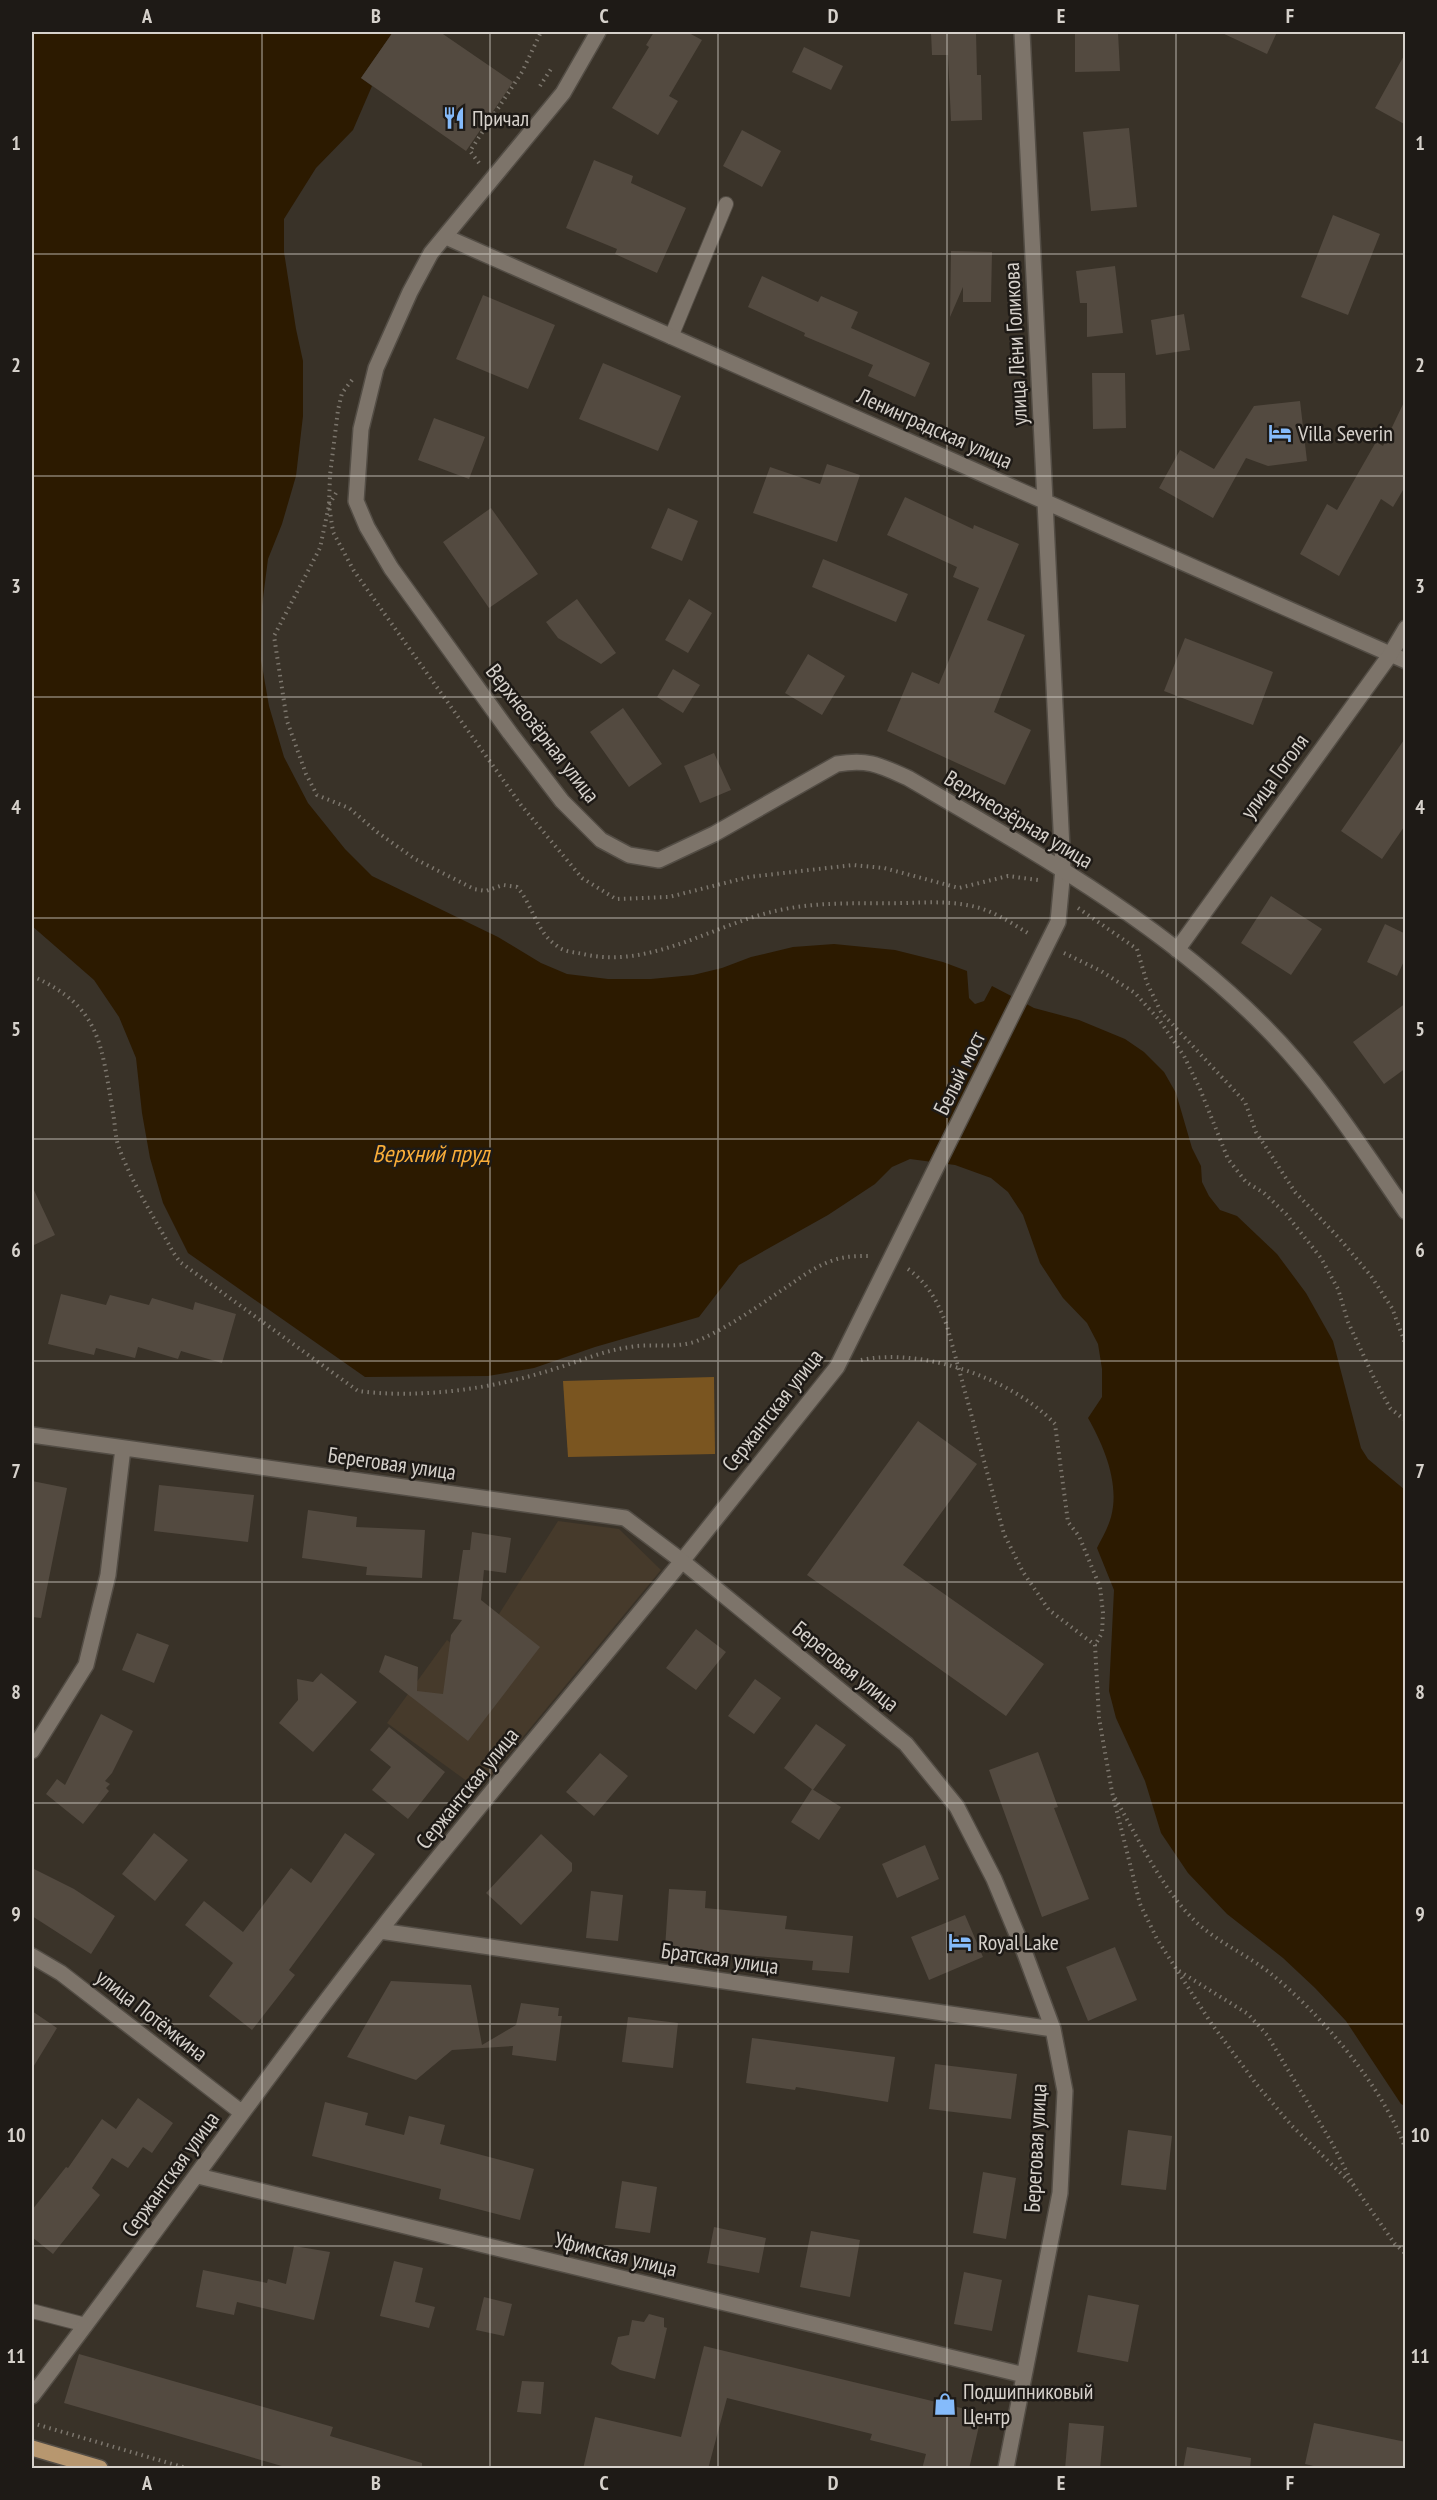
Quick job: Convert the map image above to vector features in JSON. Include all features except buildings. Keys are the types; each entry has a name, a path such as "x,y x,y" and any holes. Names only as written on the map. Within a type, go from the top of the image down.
{"main road":[{"path":"32,2448 100,2469"}],"street":[{"name":"Верхнеозёрная улица","path":"598,32 563,93 431,254 410,292 376,368 361,429 356,501 367,527 391,568 510,734 562,801 601,840 629,855 659,860 714,834 837,764 860,761 882,766 908,778 1063,869 1177,950 1233,996 1267,1028 1312,1080 1406,1212"},
{"name":"улица Лёни Голикова","path":"1022,32 1063,869 1062,896"},
{"name":"Ленинградская улица","path":"446,237 1406,661"},
{"name":"улица Гоголя","path":"1177,950 1390,655 1406,628"},
{"name":"Белый мост","path":"921,1200 1047,946 1058,922 1057,912 1062,896"},
{"name":"Сержантская улица","path":"32,2396 198,2176 242,2112 380,1931 837,1367 921,1200"},
{"name":"Береговая улица","path":"32,1435 625,1518 682,1561 906,1744 957,1807 994,1879 1053,2029 1065,2091 1060,2193 1006,2469"},
{"path":"32,1750 86,1665 108,1575 123,1448"},
{"name":"Братская улица","path":"380,1931 1053,2029"},
{"name":"улица Потёмкина","path":"32,1956 61,1973 242,2112"},
{"name":"Уфимская улица","path":"198,2176 1024,2375"}],"lane":[{"path":"671,336 726,204"},
{"path":"32,2311 86,2325"}],"path":[{"path":"481,166 470,152 522,72 541,32"},
{"path":"356,375 342,393 338,410 332,452 329,505 320,548 274,636 287,721 306,774 317,795 349,808 393,844 474,889 486,891 503,885 517,887 525,896 543,932 558,948 608,958 640,954 684,943 778,910 854,901 956,903 984,909 1047,946 1101,971 1135,993 1160,1021 1184,1056 1228,1159 1246,1182 1264,1193 1286,1214 1321,1258 1338,1289 1348,1322 1374,1378 1390,1407 1406,1421"},
{"path":"339,488 329,505 333,532 354,571 521,805 582,878 616,899 669,897 749,876 853,865 884,868 959,888 1008,876 1037,879 1137,949 1147,983 1161,1012 1245,1102 1256,1132 1295,1192 1371,1276 1392,1308 1406,1352"},
{"path":"32,976 63,992 91,1021 101,1042 117,1143 126,1164 180,1262 358,1391 373,1393 449,1391 550,1371 603,1352 632,1346 681,1346 728,1324 818,1267 835,1259 874,1256 891,1260 922,1280 936,1299 947,1326 1004,1534 1023,1572 1049,1610 1095,1645"},
{"path":"837,1367 864,1360 893,1358 919,1360 959,1369 1008,1387 1029,1400 1055,1424 1068,1522 1079,1536 1100,1587 1103,1613 1102,1633 1095,1645 1099,1718 1112,1792 1140,1904 1175,1969 1257,2085 1292,2126 1354,2186"},
{"path":"1112,1792 1167,1885 1194,1920 1272,1975 1327,2028 1366,2076 1406,2150"},
{"path":"1175,1969 1248,2014 1267,2035 1332,2143 1354,2186 1395,2244 1406,2254"},
{"path":"32,2422 186,2469"}],"shaded area":[{"path":"714,1377 715,1454 568,1457 563,1381"},
{"path":"558,1521 619,1529 661,1570 479,1790 387,1723 447,1640 467,1655 499,1614"}],"water":[{"name":"Верхний пруд","path":"32,32 393,32 361,78 372,86 353,130 316,168 284,219 284,252 303,361 303,416 296,476 282,524 268,559 262,606 261,660 269,706 284,757 308,803 345,849 372,876 498,937 541,963 567,974 608,979 651,979 693,975 793,947 834,944 895,950 943,962 967,971 969,998 975,1004 984,1001 992,986 1034,1008 1079,1020 1125,1039 1144,1052 1164,1072 1176,1093 1192,1148 1201,1166 1202,1182 1209,1196 1220,1210 1237,1216 1277,1254 1306,1293 1333,1341 1361,1448 1368,1459 1405,1490 1405,2106 1401,2104 1346,2021 1283,1958 1227,1914 1188,1873 1161,1833 1145,1781 1116,1718 1109,1691 1114,1590 1097,1548 1111,1517 1112,1479 1105,1453 1088,1418 1102,1397 1102,1369 1098,1344 1087,1323 1063,1298 1040,1263 1023,1215 1008,1192 991,1178 955,1165 910,1159 892,1167 875,1184 828,1215 739,1265 699,1317 595,1347 534,1368 488,1376 365,1377 188,1253 163,1203 150,1158 136,1058 119,1017 94,980 32,926"}],"place":[{"name":"Причал","path":"454,118"},
{"name":"Villa Severin","path":"1280,433"},
{"name":"Royal Lake","path":"960,1942"},
{"name":"Подшипниковый Центр","path":"945,2404"}]}
